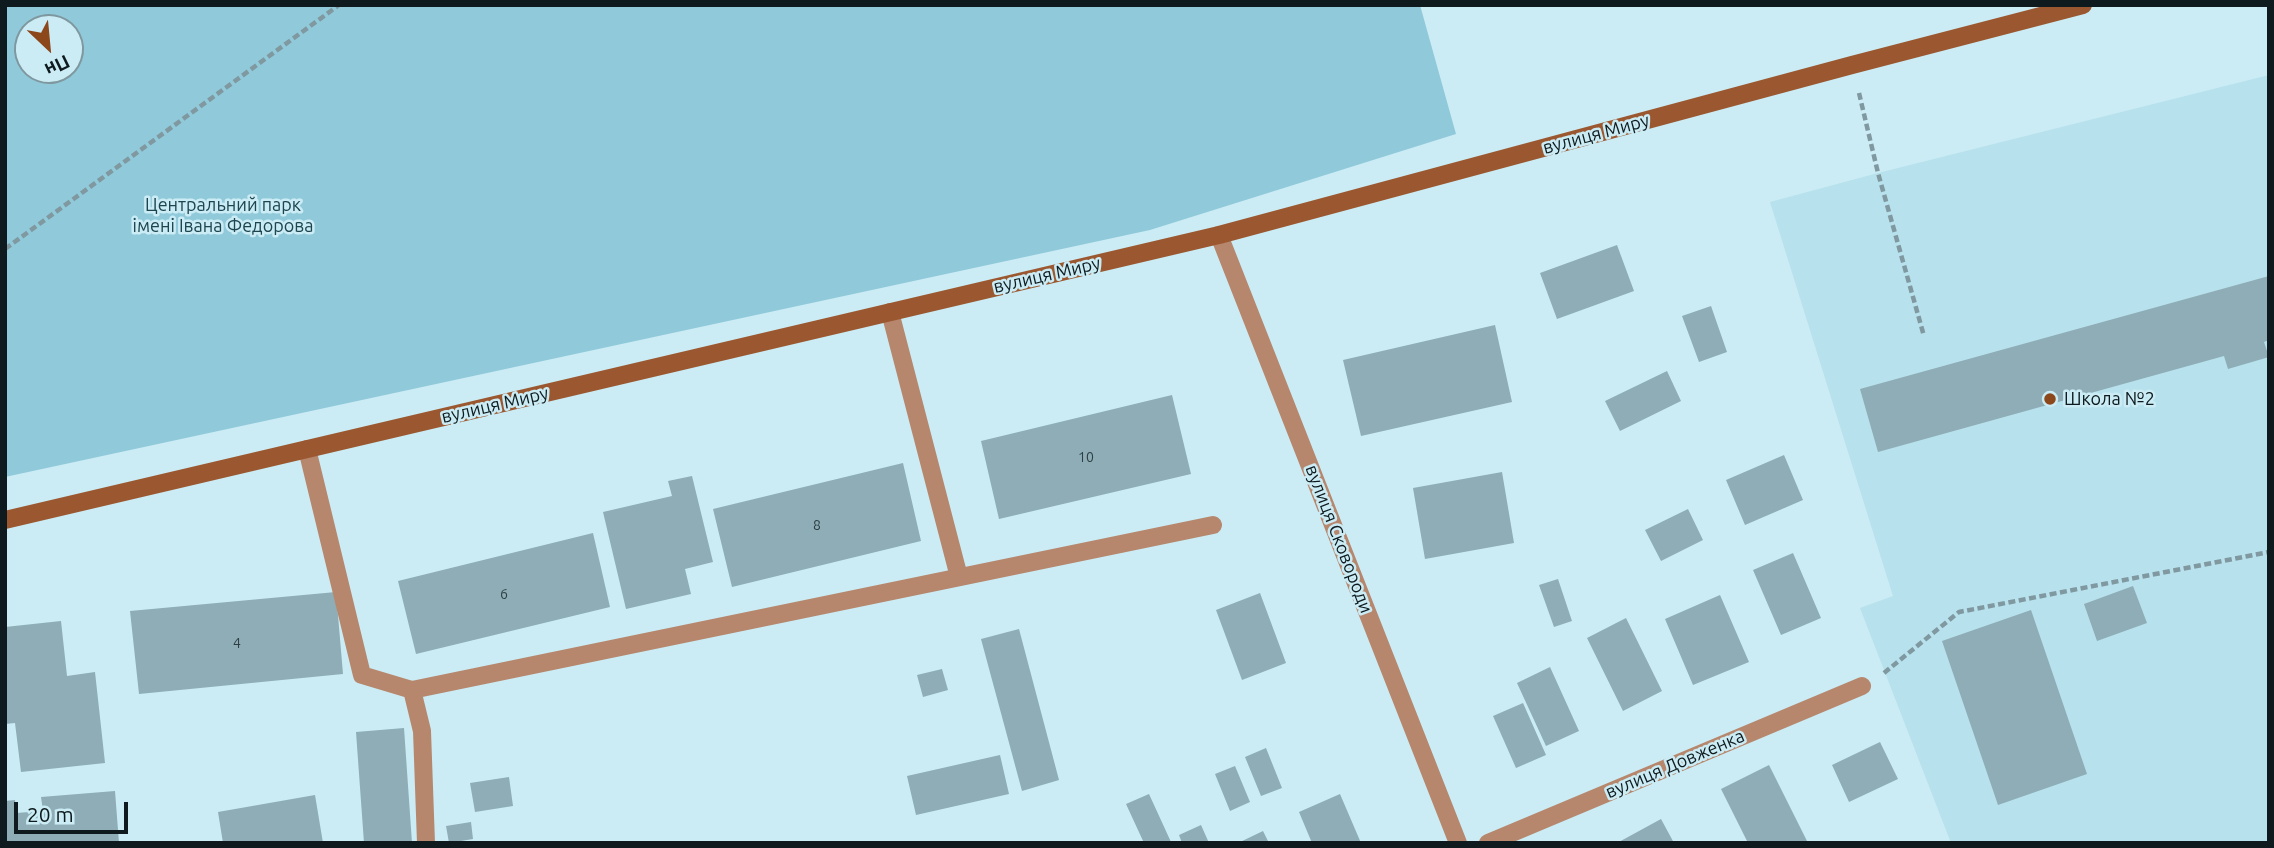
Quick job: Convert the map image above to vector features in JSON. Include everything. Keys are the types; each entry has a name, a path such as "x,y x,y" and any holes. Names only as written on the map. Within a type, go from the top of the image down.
{"main road":[{"name":"вулиця Миру","path":"5,520 1219,235 2083,5"}],"street":[{"name":"вулиця Сковороди","path":"1219,235 1458,843"},
{"path":"890,312 959,578"},
{"path":"307,449 362,675 412,690 1213,525"},
{"name":"вулиця Довженка","path":"1488,843 1862,686"},
{"path":"412,690 422,730 426,843"}],"path":[{"path":"5,249 339,5"},
{"path":"1852,65 1878,173 1924,336"},
{"path":"1862,686 1884,673 1959,612 2269,552"}],"shaded area":[{"name":"Школа №2","path":"2269,75 2269,843 1951,843 1860,608 1893,596 1770,202"}],"green space":[{"name":"Центральний парк імені Івана Федорова","path":"5,5 1420,5 1456,134 1150,230 5,477"}],"building":[{"path":"1617,245 1634,291 1557,319 1540,273"},
{"path":"2269,276 2269,340 2264,342 2269,357 2228,369 2224,356 1878,452 1860,389"},
{"path":"1711,306 1727,352 1699,362 1682,316"},
{"path":"1495,325 1512,402 1361,436 1343,360"},
{"path":"1667,371 1681,401 1620,431 1605,401"},
{"path":"1172,395 1191,474 999,519 981,441"},
{"path":"1784,455 1803,500 1745,525 1726,480"},
{"path":"903,463 921,541 732,587 713,509"},
{"path":"1502,472 1514,543 1425,559 1413,488"},
{"path":"692,476 713,562 685,569 691,594 626,609 603,512 672,496 668,481"},
{"path":"1688,509 1703,540 1661,561 1645,530"},
{"path":"593,533 610,607 416,654 398,581"},
{"path":"1793,553 1821,618 1781,635 1753,570"},
{"path":"1558,579 1572,621 1554,627 1539,585"},
{"path":"2133,586 2147,623 2097,641 2084,604"},
{"path":"336,592 343,674 139,694 130,611"},
{"path":"1260,593 1286,663 1242,680 1216,610"},
{"path":"1720,595 1749,662 1693,685 1665,619"},
{"path":"2031,610 2087,774 1998,805 1942,641"},
{"path":"1626,618 1662,691 1623,711 1587,638"},
{"path":"61,621 67,676 95,672 105,763 21,772 15,723 5,724 5,627"},
{"path":"1019,629 1059,780 1022,791 981,639"},
{"path":"1550,667 1579,731 1546,746 1517,683"},
{"path":"942,669 948,690 923,697 917,675"},
{"path":"1523,703 1546,755 1516,768 1493,716"},
{"path":"404,728 412,843 364,843 356,732"},
{"path":"1880,742 1898,779 1849,802 1832,765"},
{"path":"1266,748 1282,788 1261,796 1245,757"},
{"path":"1000,755 1009,794 916,815 907,776"},
{"path":"1769,765 1808,843 1748,843 1721,789"},
{"path":"1235,766 1250,802 1230,811 1215,774"},
{"path":"509,777 513,806 475,812 470,783"},
{"path":"115,791 119,843 5,843 5,801 15,800 16,813 43,811 41,797"},
{"path":"1149,794 1171,842 1169,843 1144,843 1126,804"},
{"path":"1340,794 1361,843 1312,843 1299,812"},
{"path":"315,795 323,843 223,843 218,812"},
{"path":"1661,819 1674,843 1617,843"},
{"path":"471,822 473,839 449,843 446,826"},
{"path":"1201,825 1209,843 1182,843 1179,835"},
{"path":"1263,831 1269,843 1238,843"}],"place":[{"name":"Школа №2","path":"2050,399"}]}
